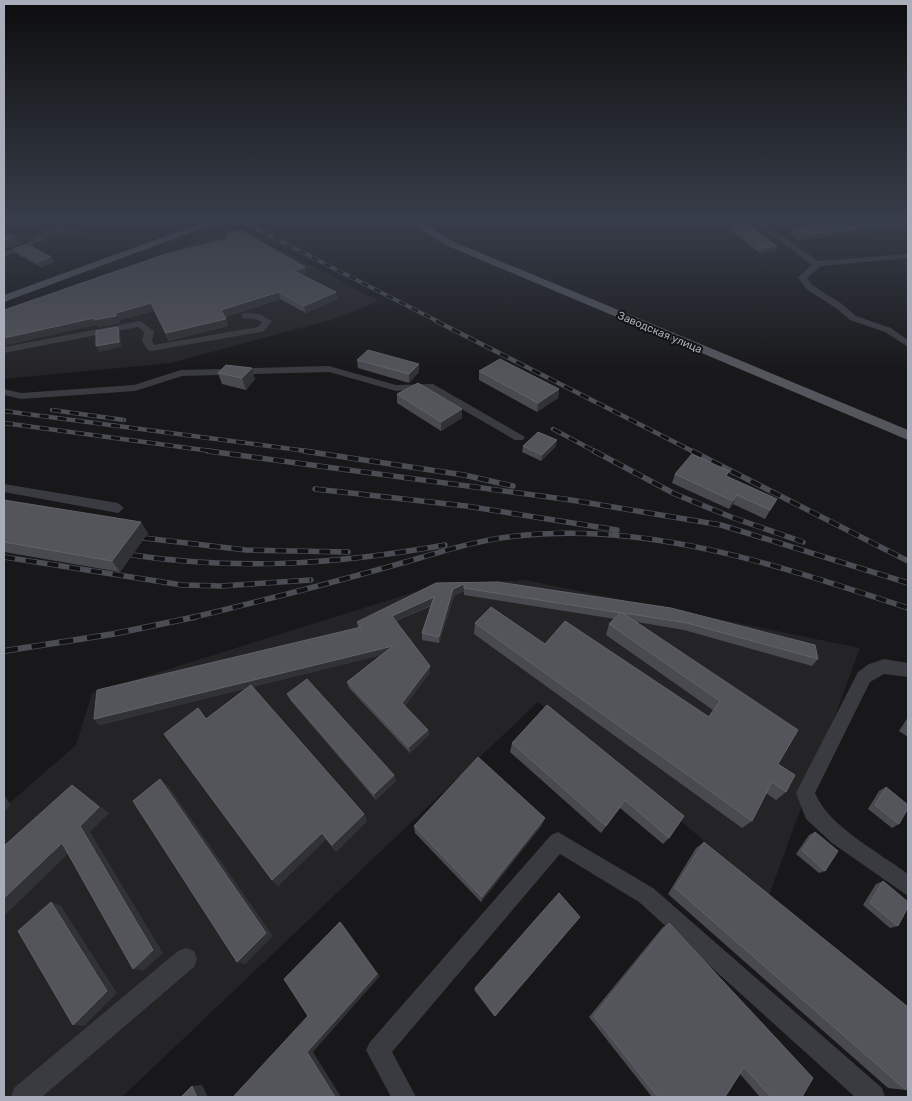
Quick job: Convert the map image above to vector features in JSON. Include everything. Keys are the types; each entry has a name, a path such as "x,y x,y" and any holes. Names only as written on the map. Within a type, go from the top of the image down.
{"main road":[{"path":"4,299 81,270"},
{"name":"Заводская улица","path":"514,270 908,435"}],"street":[{"path":"812,270 802,277 809,287 839,306 853,318 888,330 908,344"},
{"path":"4,350 140,324 149,331 147,341 151,348 261,329 268,321 256,316 245,316"},
{"path":"4,392 21,396 135,388 181,373 328,369 396,388 429,386 520,437"},
{"path":"4,488 118,508"},
{"path":"908,670 894,666 874,667 864,677 816,767 805,793 812,812 839,836 908,886"},
{"path":"404,1097 378,1050 558,842 646,895 873,1097"},
{"path":"23,1097 107,1028 186,958"}],"shaded area":[{"path":"117,270 320,270 379,301 334,319 171,363 4,379 4,310"},
{"path":"525,580 860,648 769,895 538,702 122,1097 4,1097 4,808 76,745 92,693 437,585"}],"building":[{"path":"119,270 296,270 294,271 336,292 304,306 279,292 221,310 226,319 166,333 151,303 116,313 116,316 94,320 94,318 4,338 4,310"},
{"path":"118,327 119,342 96,346 96,331"},
{"path":"368,350 419,364 409,374 357,360"},
{"path":"500,359 559,389 538,403 479,371"},
{"path":"226,365 252,368 242,378 218,373"},
{"path":"418,383 462,409 441,422 397,394"},
{"path":"538,432 557,440 542,455 523,446"},
{"path":"692,454 729,471 726,476 777,499 770,510 737,495 733,501 675,474"},
{"path":"4,500 141,522 112,561 4,542"},
{"path":"498,582 671,608 815,645 818,659 687,623 464,588 464,584 453,589 439,637 422,633 434,597 392,616 430,666 402,703 428,730 409,747 347,682 393,646 94,719 97,690 361,627 357,622 436,583"},
{"path":"491,607 545,644 565,621 709,717 720,701 609,624 621,612 798,730 778,764 795,775 786,792 772,782 752,821 475,623"},
{"path":"307,679 394,775 374,794 287,694"},
{"path":"251,685 364,814 332,845 322,833 272,880 164,734 198,708 206,719"},
{"path":"547,705 684,816 669,838 625,800 606,826 512,743"},
{"path":"478,757 545,818 482,897 414,826"},
{"path":"160,779 266,933 237,962 133,801"},
{"path":"72,785 99,807 80,826 153,950 133,969 62,843 4,898 4,846"},
{"path":"886,787 908,805 899,824 875,805"},
{"path":"815,832 838,851 825,871 802,850"},
{"path":"704,842 908,1007 908,1082 906,1090 675,888"},
{"path":"883,881 908,902 908,907 898,926 870,903"},
{"path":"559,893 580,917 495,1016 475,988"},
{"path":"51,902 107,991 73,1025 18,931"},
{"path":"340,922 377,974 307,1052 335,1097 234,1097 308,1016 284,979"},
{"path":"669,923 813,1078 802,1097 771,1097 744,1067 725,1097 658,1097 594,1016"},
{"path":"192,1086 197,1097 181,1097"}],"railway":[{"path":"338,270 439,322"},
{"path":"436,321 694,452"},
{"path":"52,410 124,420"},
{"path":"4,411 314,452"},
{"path":"4,423 218,452"},
{"path":"553,429 596,452"},
{"path":"208,451 571,500 721,525 908,583"},
{"path":"304,451 464,475 513,486"},
{"path":"594,451 675,494 731,517 803,542"},
{"path":"692,451 908,561"},
{"path":"315,489 466,506 617,530"},
{"path":"190,618 318,586 470,544 516,536 566,533 616,535 666,541 715,551 813,577 908,608"},
{"path":"144,538 246,550 348,552"},
{"path":"132,555 211,563 289,563 366,557 445,545"},
{"path":"4,557 182,585 221,586 311,580"},
{"path":"4,651 113,634 195,617"}]}
